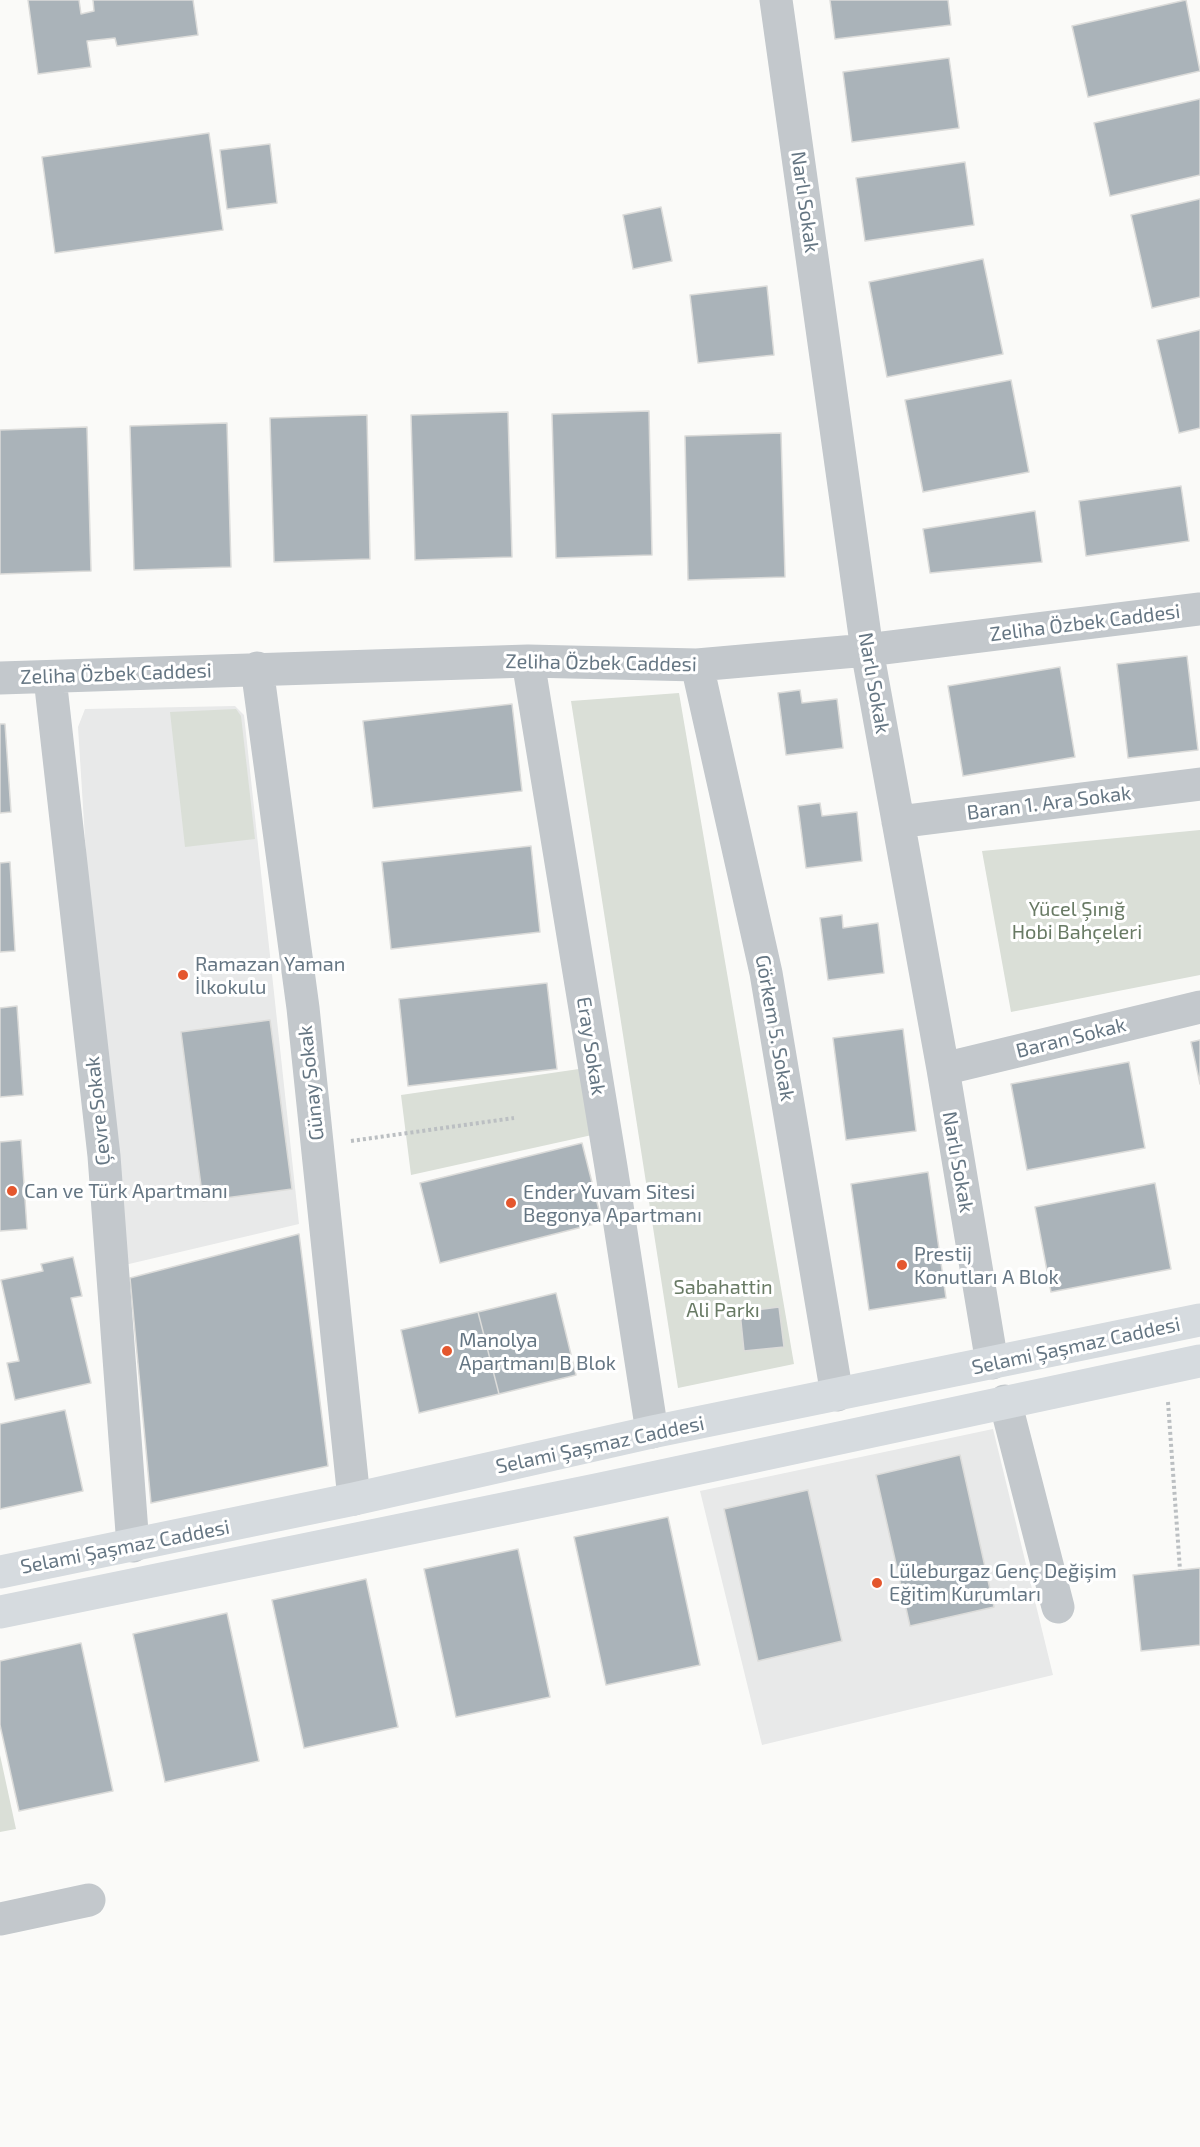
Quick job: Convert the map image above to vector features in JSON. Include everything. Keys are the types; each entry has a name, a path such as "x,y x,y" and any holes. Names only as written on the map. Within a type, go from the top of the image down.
{"main road":[{"name":"Selami Şaşmaz Caddesi","path":"0,1572 354,1499 651,1432 1200,1320"},
{"name":"Selami Şaşmaz Caddesi","path":"0,1612 601,1489 1200,1361"},
{"path":"992,1363 1005,1401"}],"street":[{"name":"Narlı Sokak","path":"776,0 867,650 943,1069 992,1363"},
{"name":"Zeliha Özbek Caddesi","path":"0,678 528,661 697,665 867,650 1200,609"},
{"name":"Eray Sokak","path":"528,661 611,1167 651,1432"},
{"name":"Görkem 5. Sokak","path":"697,665 766,973 837,1395"},
{"name":"Günay Sokak","path":"257,668 303,1008 354,1499"},
{"name":"Çevre Sokak","path":"50,678 104,1156 134,1546"},
{"name":"Baran 1. Ara Sokak","path":"898,822 1200,784"},
{"name":"Baran Sokak","path":"943,1069 1200,1006"},
{"path":"1005,1401 1058,1607"},
{"path":"0,1919 89,1900"}],"path":[{"path":"318,1146 514,1118"},
{"path":"1165,1368 1180,1570"}],"shaded area":[{"name":"Ramazan Yaman İlkokulu","path":"235,706 244,715 299,1224 112,1268 78,727 85,709"},
{"name":"Lüleburgaz Genç Değişim Eğitim Kurumları","path":"993,1429 1053,1675 762,1745 700,1491"}],"green space":[{"name":"Sabahattin Ali Parkı","path":"679,693 794,1364 678,1388 571,701"},
{"path":"236,709 241,716 255,839 185,847 170,712"},
{"name":"Yücel Şınığ Hobi Bahçeleri","path":"1200,830 1200,975 1011,1012 982,851"},
{"path":"579,1069 592,1135 411,1175 401,1095"},
{"path":"0,1755 16,1829 0,1832"}],"building":[{"path":"28,0 79,0 81,14 94,11 93,0 193,0 198,35 117,46 115,38 87,41 91,67 38,74"},
{"path":"830,0 948,0 951,25 835,39"},
{"path":"1186,0 1200,71 1088,97 1072,26"},
{"path":"949,58 959,128 852,142 843,72"},
{"path":"1200,99 1200,175 1110,196 1094,123"},
{"path":"209,133 223,230 55,253 42,157"},
{"path":"270,144 277,203 227,209 220,150"},
{"path":"965,162 974,225 865,241 856,178"},
{"path":"1200,199 1200,297 1152,308 1131,215"},
{"path":"661,207 672,261 633,269 623,215"},
{"path":"983,259 1003,354 887,377 869,282"},
{"path":"767,286 774,355 698,363 690,295"},
{"path":"1200,330 1200,428 1179,433 1157,340"},
{"path":"1011,380 1029,472 923,492 905,400"},
{"path":"649,411 652,555 556,558 552,414"},
{"path":"508,412 512,557 415,560 411,415"},
{"path":"367,415 370,559 274,562 270,418"},
{"path":"227,423 231,567 134,570 130,426"},
{"path":"87,427 91,571 0,574 0,430"},
{"path":"781,433 785,577 688,580 685,436"},
{"path":"1181,486 1189,541 1086,556 1079,501"},
{"path":"1035,511 1042,562 930,573 923,529"},
{"path":"1187,656 1198,750 1128,758 1117,664"},
{"path":"1060,667 1075,757 963,776 948,686"},
{"path":"800,690 802,703 837,699 843,748 786,755 778,693"},
{"path":"512,704 522,791 373,808 363,721"},
{"path":"0,724 5,724 11,812 0,813"},
{"path":"820,803 822,816 857,812 862,861 806,868 798,806"},
{"path":"531,846 540,932 391,949 382,862"},
{"path":"10,862 15,951 0,952 0,863"},
{"path":"842,915 843,928 878,923 884,973 828,980 820,918"},
{"path":"547,983 557,1069 408,1086 399,999"},
{"path":"17,1006 23,1095 0,1097 0,1008"},
{"path":"270,1020 292,1189 203,1201 181,1032"},
{"path":"903,1029 916,1131 846,1140 833,1038"},
{"path":"1200,1040 1200,1084 1191,1042"},
{"path":"1129,1062 1145,1148 1027,1170 1011,1084"},
{"name":"Can ve Türk Apartmanı","path":"21,1140 27,1229 0,1231 0,1142"},
{"name":"Ender Yuvam Sitesi Begonya Apartmanı","path":"582,1143 602,1222 440,1263 420,1183"},
{"name":"Prestij Konutları A Blok","path":"928,1172 946,1298 869,1310 851,1184"},
{"path":"1155,1183 1171,1269 1051,1292 1035,1207"},
{"path":"299,1234 328,1466 151,1503 130,1278"},
{"path":"73,1257 82,1296 71,1298 91,1383 15,1400 7,1363 19,1361 1,1280 43,1271 41,1264"},
{"path":"556,1293 576,1375 499,1394 478,1312"},
{"path":"779,1307 784,1347 744,1351 740,1312"},
{"name":"Manolya Apartmanı B Blok","path":"478,1312 499,1394 419,1413 401,1330"},
{"path":"65,1410 83,1491 0,1509 0,1424"},
{"path":"960,1455 994,1607 910,1626 876,1475"},
{"path":"808,1490 842,1641 758,1661 724,1509"},
{"path":"668,1517 700,1665 606,1685 574,1537"},
{"path":"518,1549 550,1697 456,1717 424,1569"},
{"path":"1200,1568 1200,1645 1141,1651 1133,1575"},
{"path":"366,1579 398,1727 304,1748 272,1600"},
{"path":"227,1613 259,1761 165,1782 133,1634"},
{"path":"81,1643 113,1791 19,1811 0,1725 0,1661"}],"place":[{"name":"Ramazan Yaman İlkokulu","path":"183,975"},
{"name":"Can ve Türk Apartmanı","path":"12,1191"},
{"name":"Ender Yuvam Sitesi Begonya Apartmanı","path":"511,1203"},
{"name":"Prestij Konutları A Blok","path":"902,1265"},
{"name":"Manolya Apartmanı B Blok","path":"447,1351"},
{"name":"Lüleburgaz Genç Değişim Eğitim Kurumları","path":"877,1583"}]}
